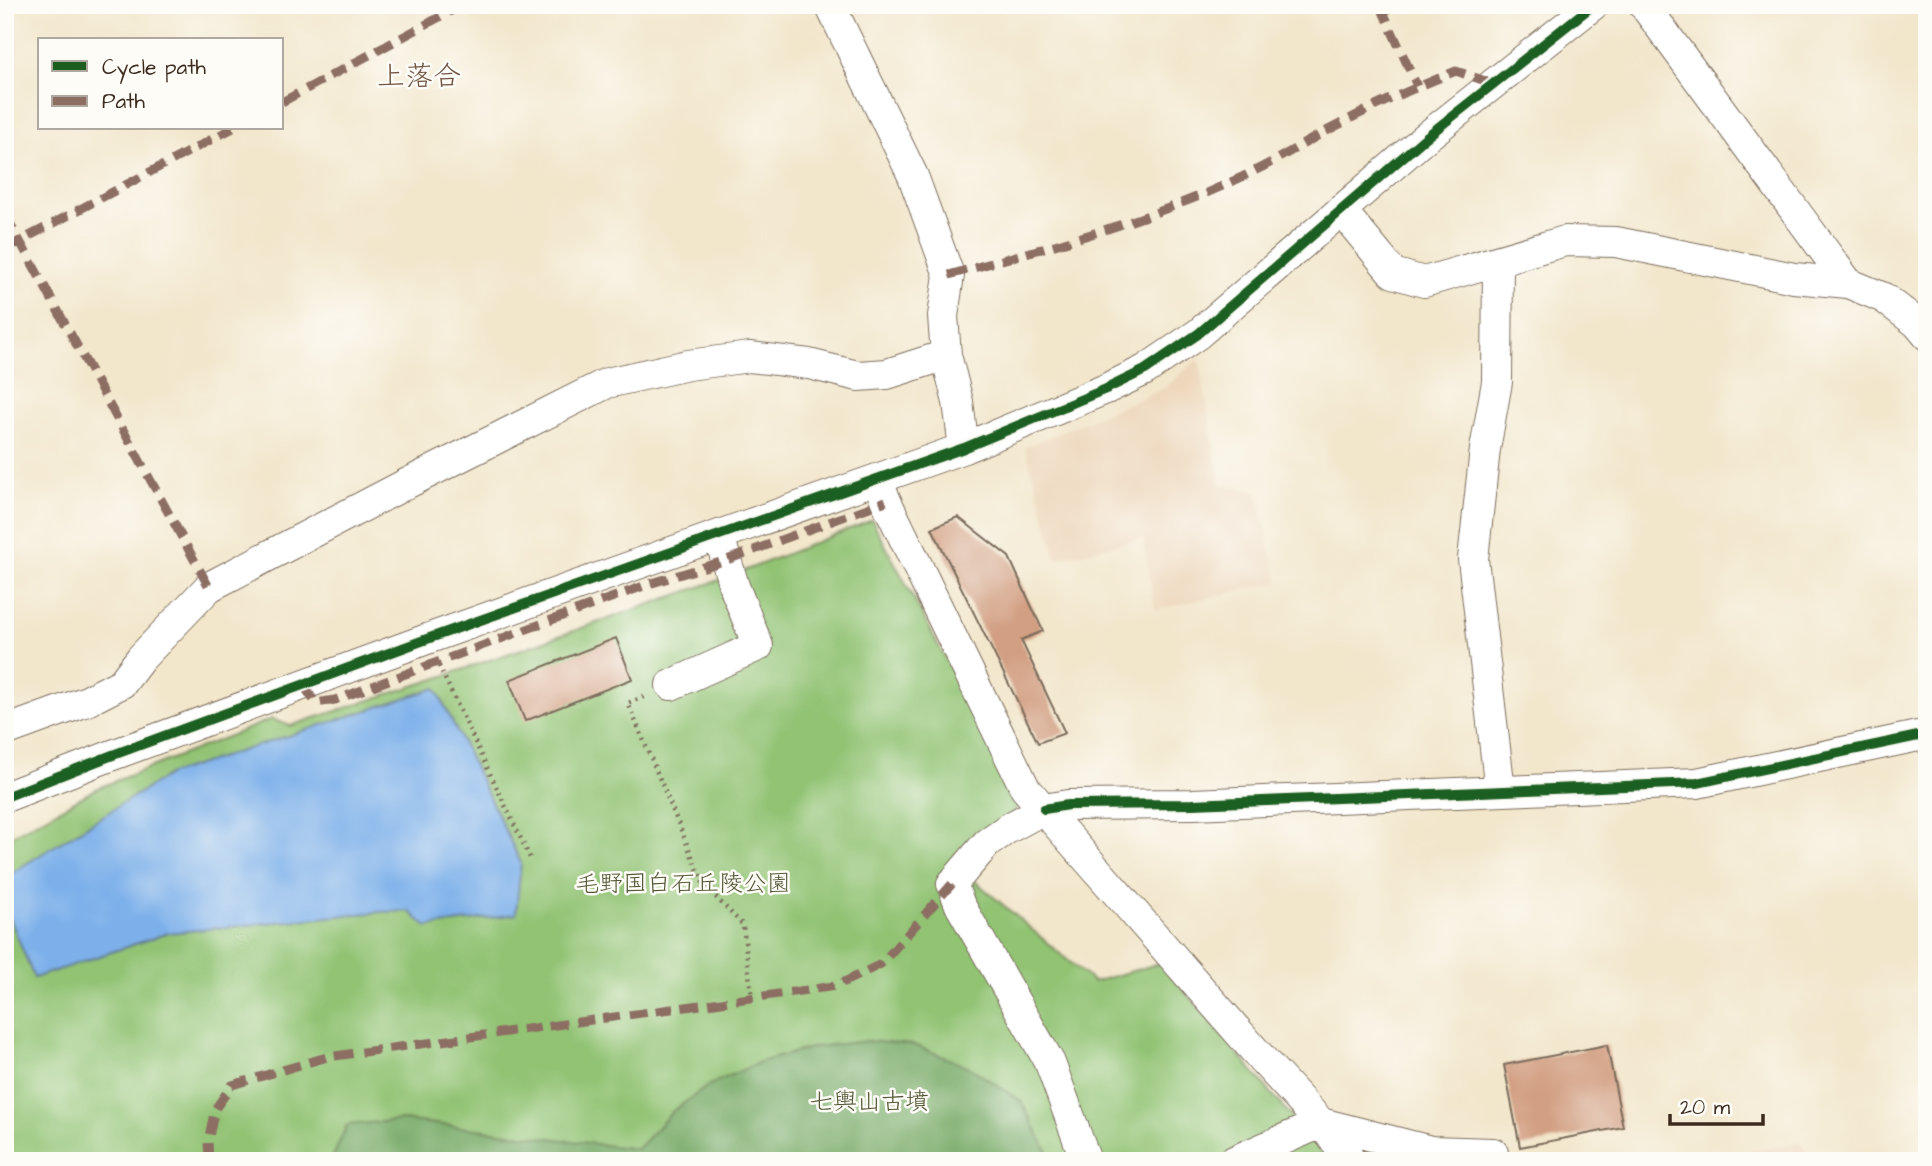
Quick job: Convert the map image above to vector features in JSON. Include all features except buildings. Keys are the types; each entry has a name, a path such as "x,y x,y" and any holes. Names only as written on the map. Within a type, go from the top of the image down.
{"street":[{"path":"830,5 913,176 949,275 943,316 946,355 964,448"},
{"path":"5,797 427,639 964,448 1107,389 1145,370 1198,334 1425,138 1592,5"},
{"path":"1644,5 1848,283"},
{"path":"1341,211 1393,272 1424,282 1566,240 1616,242 1794,278 1848,283 1884,298 1917,323 1927,335"},
{"path":"1498,261 1497,382 1485,449 1473,559 1500,791"},
{"path":"5,731 87,701 122,682 141,658 209,587 607,383 688,365 750,357 809,364 858,376 887,374 946,355"},
{"path":"877,479 1025,788 1321,1123 1351,1161"},
{"path":"671,685 758,646 734,586 719,536"},
{"path":"1086,1161 1050,1063 960,905 952,884 987,843 1044,809 1068,805 1193,804 1697,783 1918,737 1927,738"},
{"path":"1234,1161 1321,1123 1431,1151 1493,1153"}],"path":[{"path":"438,662 532,862"},
{"path":"671,685 628,702 704,885 743,925 752,998"}],"shaded area":[{"path":"1199,358 1220,484 1257,492 1278,582 1155,610 1143,538 1057,559 1025,447 1165,388"},
{"path":"1801,1142 1811,1161 1701,1161"}],"green space":[{"name":"毛野国白石丘陵公園","path":"872,520 1022,803 960,868 1093,982 1161,963 1329,1161 5,1161 5,839 98,788 272,719 290,726 444,676 731,576"},
{"name":"七輿山古墳","path":"867,1041 914,1045 969,1067 1021,1101 1051,1161 331,1161 347,1125 403,1120 637,1149 673,1111 709,1085 760,1062 814,1047"}],"water":[{"path":"436,688 521,863 516,914 427,927 409,911 380,912 168,933 34,978 5,906 5,877 170,774"}],"marked path":[{"path":"284,101 462,5"},
{"path":"1380,5 1417,86"},
{"path":"949,275 1100,231 1174,206 1258,169 1368,110 1456,71 1494,84"},
{"path":"5,249 229,130"},
{"path":"5,214 209,587"},
{"path":"303,685 316,703 335,700 649,584 727,560 886,501"},
{"path":"209,1161 208,1141 215,1109 232,1085 327,1057 836,986 881,964 952,884"}],"cycle path":[{"path":"5,797 427,639 964,448 1145,370 1198,334 1425,138 1593,5"},
{"path":"1044,809 1068,805 1193,804 1697,783 1918,736 1927,738"}],"district":[{"name":"上落合","path":"419,76"}]}
